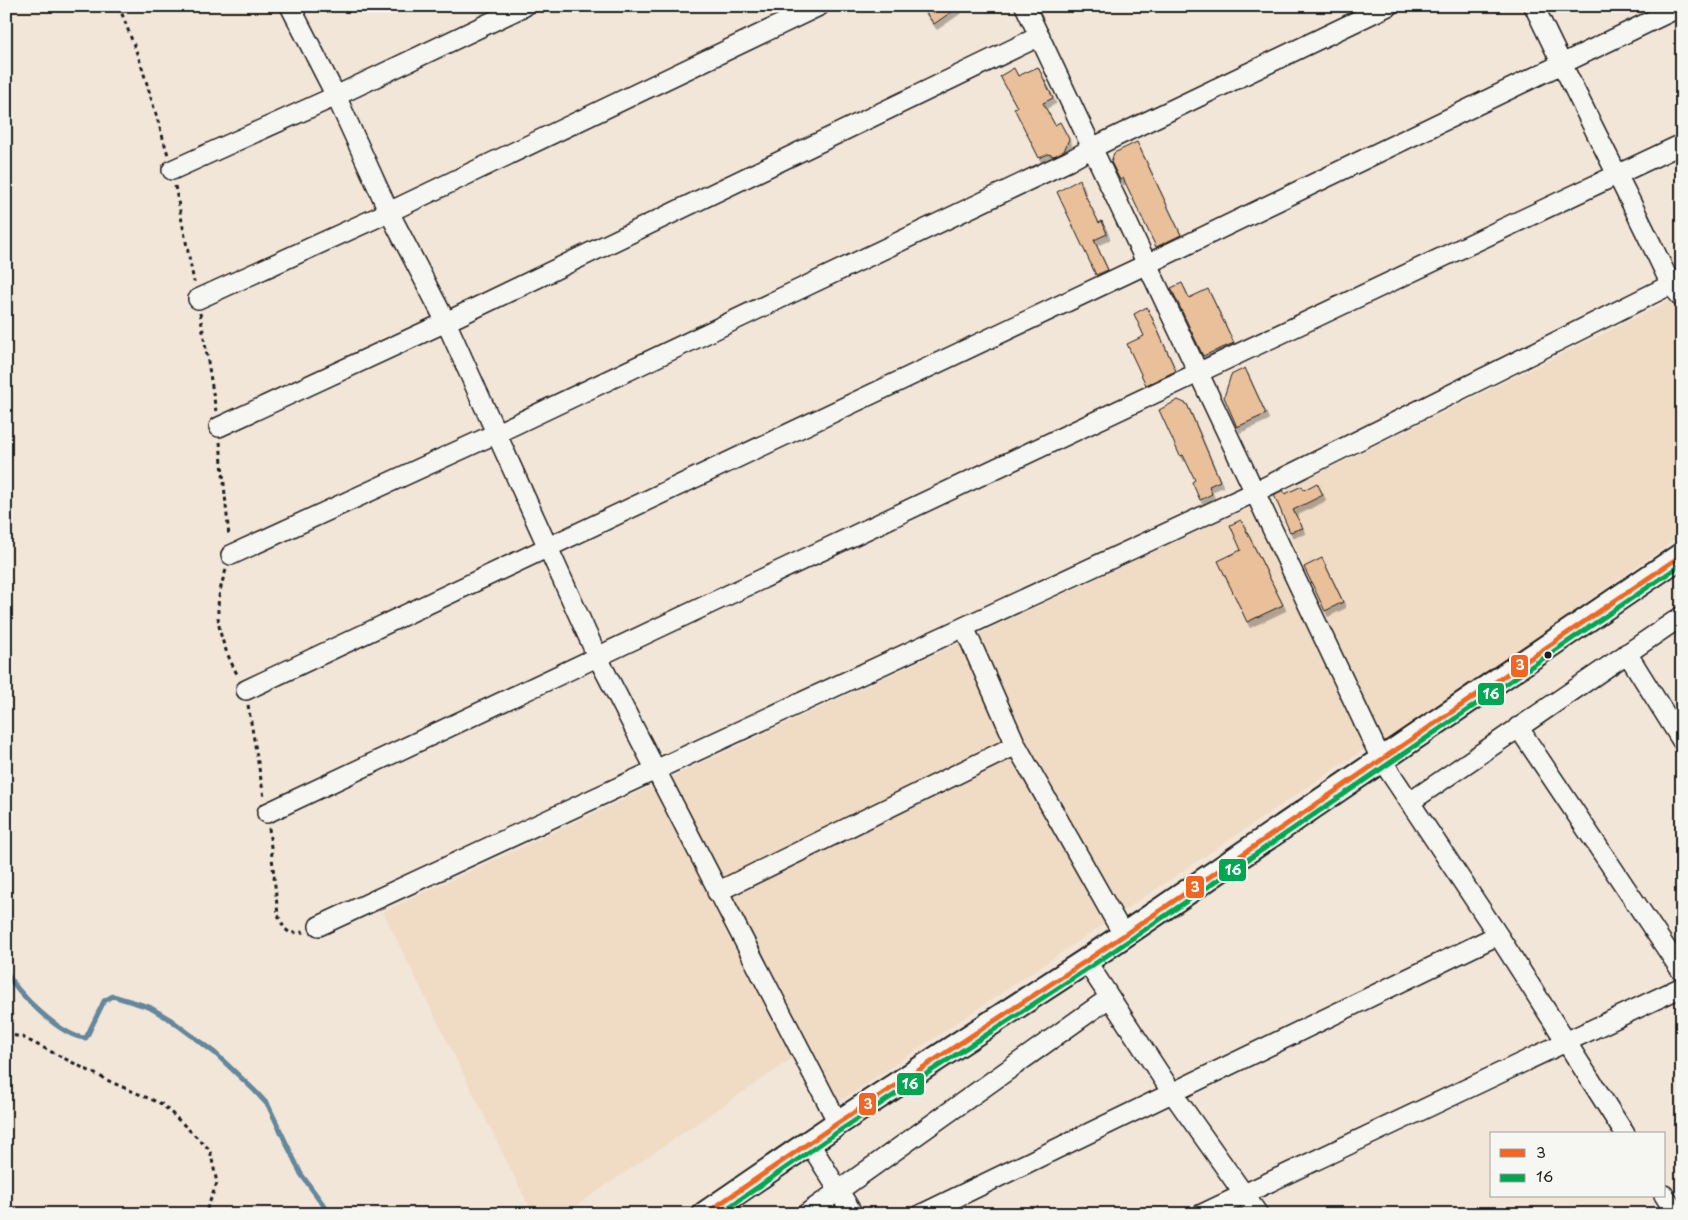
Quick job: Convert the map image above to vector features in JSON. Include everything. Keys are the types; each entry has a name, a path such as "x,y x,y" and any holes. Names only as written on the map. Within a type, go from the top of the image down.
{"main road":[{"path":"704,1214 810,1144 838,1123 1124,936 1380,759 1682,555"}],"street":[{"path":"290,6 336,96 390,212 446,322 597,656 654,770 838,1123"},
{"path":"172,170 336,96 525,6"},
{"path":"198,299 390,212 819,6"},
{"path":"1026,6 1380,759 1498,935 1624,1132"},
{"path":"231,555 495,434 1060,166 1092,148 1388,6"},
{"path":"319,926 1256,492 1678,287 1561,63 1534,6"},
{"path":"246,690 1147,264 1682,6"},
{"path":"219,427 446,322 1040,36"},
{"path":"267,813 1682,144"},
{"path":"1410,802 1682,616"},
{"path":"964,627 1016,745 1124,936"},
{"path":"1627,653 1675,716 1682,741"},
{"path":"1518,727 1682,972"},
{"path":"717,892 1016,745"},
{"path":"922,1214 1014,1171 1171,1091 1498,935"},
{"path":"1086,961 1108,998 1171,1091 1258,1214"},
{"path":"1202,1214 1682,987"},
{"path":"806,1214 1108,998"},
{"path":"810,1144 852,1214"},
{"path":"1666,1198 1676,1214"}],"path":[{"path":"119,6 141,64 172,170"},
{"path":"6,1034 22,1037 111,1082 162,1104 210,1150 217,1182 205,1214"}],"shaded area":[{"path":"1682,295 1682,535 1383,745 1273,496"},
{"path":"1250,507 1366,748 827,1110 799,1054 564,1214 533,1214 383,912"}],"building":[{"path":"921,6 960,6 934,24"},
{"path":"1038,67 1053,98 1043,103 1055,125 1060,122 1069,139 1064,151 1054,156 1048,154 1039,158 1014,108 1017,107 1000,76 1014,68 1018,76"},
{"path":"1137,142 1181,235 1156,247 1123,178 1120,180 1111,162 1114,153"},
{"path":"1080,179 1084,193 1099,223 1102,221 1107,234 1094,240 1108,270 1096,275 1057,192"},
{"path":"1182,283 1189,298 1208,289 1234,343 1203,356 1171,288"},
{"path":"1147,307 1176,371 1146,385 1127,344 1144,336 1134,314"},
{"path":"1245,368 1266,414 1237,427 1224,397 1231,375"},
{"path":"1178,400 1187,404 1220,481 1209,486 1212,494 1200,500 1192,482 1195,480 1183,455 1180,456 1159,410"},
{"path":"1317,483 1323,495 1293,510 1303,528 1290,532 1274,495 1283,490 1285,494 1302,486 1304,490"},
{"path":"1241,520 1283,605 1247,622 1218,561 1241,550 1230,525"},
{"path":"1322,558 1343,602 1325,611 1304,567"}],"waterway":[{"path":"6,971 11,980 29,1001 53,1022 76,1036 86,1038 104,1001 113,996 149,1007 171,1020 215,1053 268,1105 301,1174 330,1214"}],"transit line":[{"name":"3","path":"705,1214 838,1123 1086,961 1682,555"},
{"name":"16","path":"719,1214 842,1129 1090,967 1682,564"}]}
